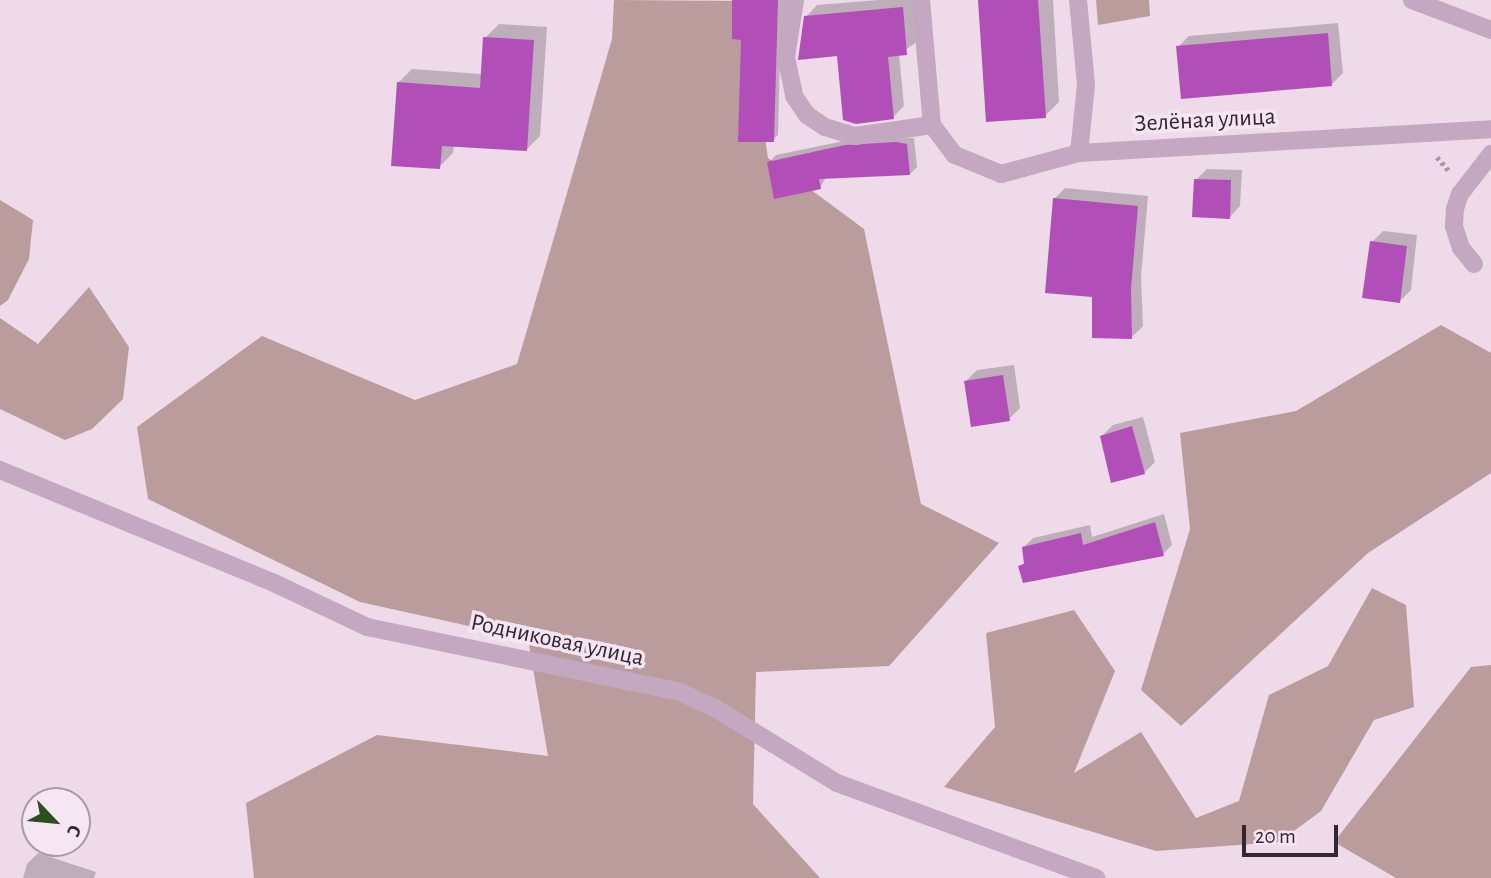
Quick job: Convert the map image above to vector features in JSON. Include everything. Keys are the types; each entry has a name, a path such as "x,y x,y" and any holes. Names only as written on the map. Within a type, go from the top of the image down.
{"street":[{"path":"795,0 786,57 794,96 807,115 825,127 855,136 935,130 921,0"},
{"path":"1078,0 1086,85 1079,153"},
{"path":"1412,0 1491,30"},
{"name":"Зелёная улица","path":"935,130 956,155 1000,174 1079,153 1491,129"},
{"path":"1474,264 1461,248 1454,226 1460,194 1491,154"},
{"name":"Родниковая улица","path":"0,470 272,582 367,626 680,692 715,708 837,783 1096,878"}],"path":[{"path":"1417,133 1424,149 1445,162 1460,194"}],"shaded area":[{"path":"614,0 744,1 768,158 864,229 921,504 999,543 889,666 756,672 753,804 820,878 254,878 246,803 377,735 548,756 528,639 360,602 148,499 137,427 262,336 415,400 517,364 612,39"},
{"path":"1096,0 1149,0 1150,16 1098,25"},
{"path":"0,200 33,220 29,259 8,300 0,306"},
{"path":"89,287 129,347 123,399 92,429 65,440 0,409 0,318 38,344"},
{"path":"1441,325 1491,353 1491,473 1368,553 1181,726 1141,690 1190,529 1180,433 1296,411"},
{"path":"1372,588 1406,605 1414,707 1374,720 1321,811 1279,842 1156,851 944,787 995,727 986,633 1074,610 1115,671 1074,773 1141,732 1196,818 1239,801 1269,695 1328,666"},
{"path":"1491,665 1491,878 1396,878 1334,842 1471,667"}],"building":[{"path":"732,0 778,0 774,142 738,142 741,40 732,39"},
{"path":"978,0 1038,0 1046,118 986,122"},
{"path":"903,7 907,55 888,57 894,119 856,124 843,120 837,56 798,60 804,16"},
{"path":"1328,33 1332,86 1181,99 1176,46"},
{"path":"483,37 534,40 527,151 442,146 440,169 391,166 397,82 480,88"},
{"path":"896,142 907,144 910,175 819,179 821,189 774,199 767,162 845,145"},
{"path":"1194,179 1231,180 1230,219 1192,217"},
{"path":"1053,198 1138,206 1131,289 1132,339 1092,338 1092,297 1045,293"},
{"path":"1370,241 1407,246 1400,303 1362,298"},
{"path":"1003,375 1010,421 971,427 964,381"},
{"path":"1132,426 1145,474 1111,483 1100,436"},
{"path":"1155,522 1164,556 1023,583 1018,566 1024,564 1022,547 1081,533 1083,545"}]}
